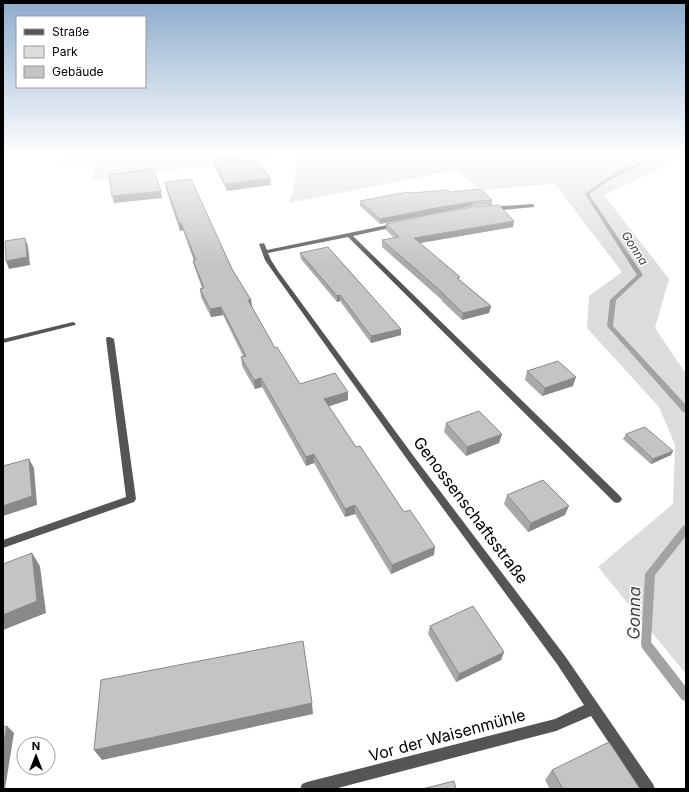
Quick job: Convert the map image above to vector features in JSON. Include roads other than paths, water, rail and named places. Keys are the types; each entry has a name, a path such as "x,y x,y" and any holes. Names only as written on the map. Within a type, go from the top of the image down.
{"street":[{"path":"487,209 532,206"},
{"name":"Genossenschaftsstraße","path":"407,222 349,236 264,248 276,272 412,460 561,660 648,789"},
{"path":"349,236 617,499"},
{"path":"3,342 73,324"},
{"path":"3,544 131,499 110,339"},
{"name":"Vor der Waisenmühle","path":"307,789 556,724 593,708"}],"waterway":[{"name":"Gonna","path":"591,191 587,194 640,275 613,300 610,326 686,410"},
{"name":"Gonna","path":"686,529 650,574 646,644 686,696"}]}
